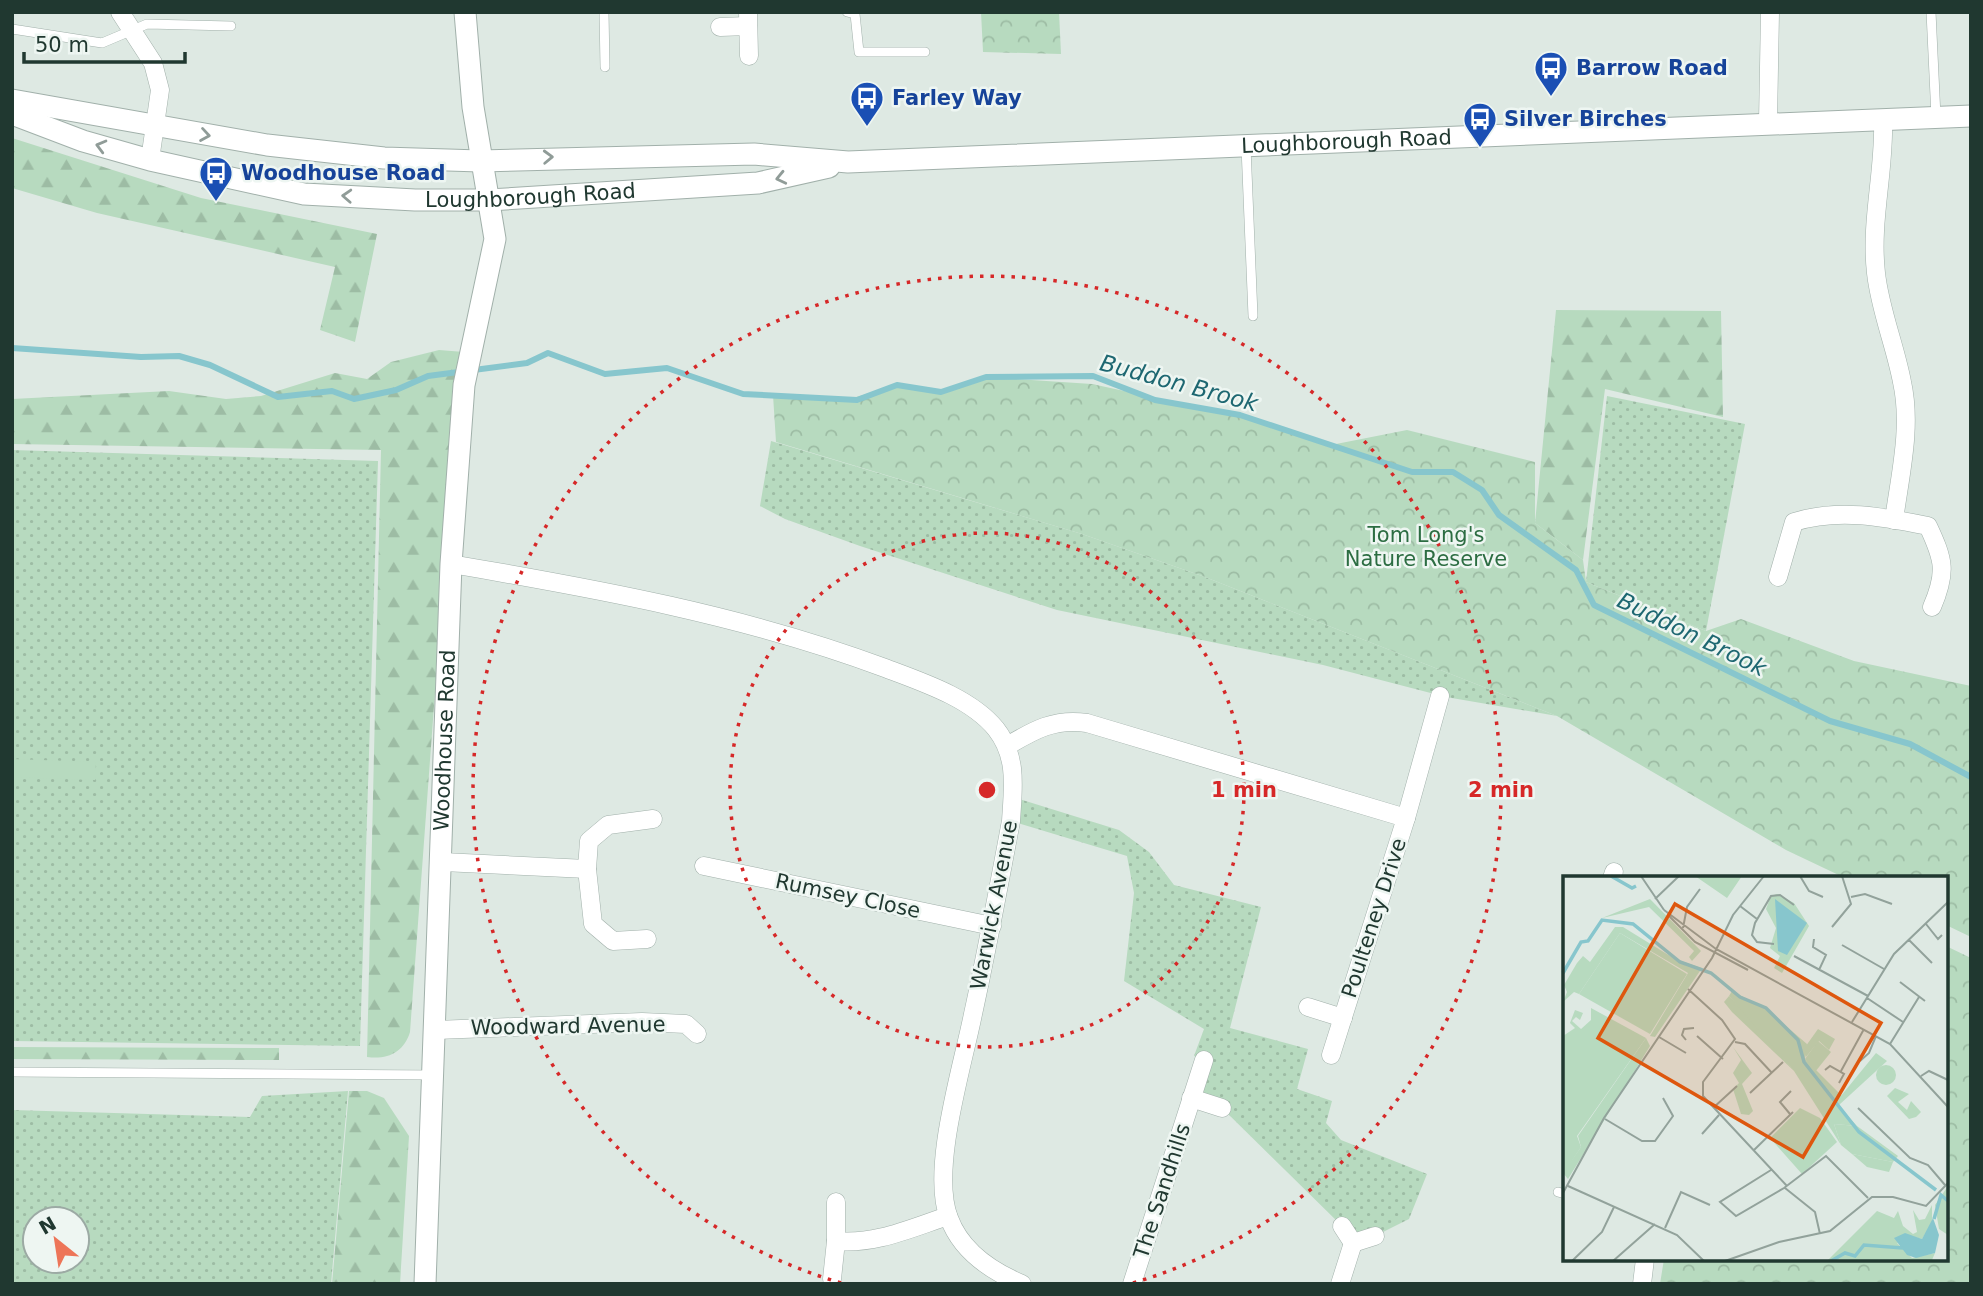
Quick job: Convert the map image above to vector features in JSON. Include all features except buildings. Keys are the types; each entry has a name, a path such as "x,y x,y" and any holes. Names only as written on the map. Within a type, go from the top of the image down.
{"street":[{"path":"120,12 153,64 160,90 150,160"},
{"path":"465,12 466,48 480,161 489,200"},
{"path":"1768,122 1770,12"},
{"path":"720,26 748,19 749,56"},
{"name":"Loughborough Road","path":"12,100 267,145 371,157 480,161 754,154 848,162 1246,147 1768,122 1971,116"},
{"name":"Loughborough Road","path":"12,114 83,141 150,160 304,194 415,200 489,200 758,184 848,162"},
{"path":"1883,118 1884,151 1874,239 1875,272 1906,407 1906,435 1894,520"},
{"name":"Woodhouse Road","path":"425,1284 443,862 452,564 464,385 495,239 489,200"},
{"path":"1778,577 1794,522 1814,515 1858,513 1928,526 1938,548 1943,580 1932,607"},
{"name":"Warwick Avenue","path":"452,564 563,583 703,613 825,646 918,681 976,711 995,728 1007,746 1014,771 1012,821 949,1121 944,1174 947,1216 957,1236 974,1255 998,1273 1022,1284"},
{"name":"Poulteney Drive","path":"1331,1055 1406,818 1440,696"},
{"name":"Poulteney Drive","path":"1007,746 1050,724 1068,720 1087,723 1406,818"},
{"path":"647,939 613,941 593,924 587,869 589,841 608,824 653,819"},
{"path":"443,862 587,869"},
{"name":"Rumsey Close","path":"705,866 992,926"},
{"name":"Poulteney Drive","path":"1308,1007 1343,1018"},
{"name":"Woodward Avenue","path":"436,1030 642,1022 686,1024 697,1034"},
{"name":"The Sandhills","path":"1132,1284 1204,1060"},
{"name":"The Sandhills","path":"1191,1098 1222,1108"},
{"path":"832,1279 836,1202"},
{"path":"836,1241 855,1243 878,1239 947,1216"},
{"path":"1342,1226 1353,1243"},
{"path":"1353,1243 1375,1236"},
{"path":"1340,1284 1353,1243"},
{"path":"1642,1284 1645,1261"}],"lane":[{"path":"604,12 605,67"},
{"path":"847,12 855,14 859,52 925,52"},
{"path":"1931,12 1936,117"},
{"path":"12,29 102,43 147,24 160,22 231,26"},
{"path":"1246,147 1252,316"},
{"path":"12,1072 433,1075"}],"green space":[{"path":"981,12 1059,12 1061,54 983,52"},
{"path":"12,138 201,198 377,234 355,342 320,330 335,267 97,213 12,188"},
{"path":"1556,310 1721,311 1723,417 1605,389 1583,560 1535,523"},
{"path":"439,350 464,352 458,380 410,1032 404,1045 394,1053 382,1057 367,1057 381,450 12,444 12,399 169,391 226,399 261,396 335,373 367,379 391,362"},
{"name":"Tom Long's Nature Reserve","path":"986,377 1092,384 1249,418 1331,445 1407,430 1535,462 1535,523 1583,560 1586,582 1706,631 1741,619 1854,661 1971,686 1971,937 1948,926 1948,876 1841,876 1786,850 1557,716 1205,577 1082,534 776,442 773,395 846,400 897,385 941,392"},
{"path":"1607,396 1745,424 1706,631 1586,582"},
{"path":"771,441 1082,534 1205,577 1557,716 1446,697 1323,665 1057,610 860,546 785,519 760,506"},
{"path":"12,450 378,461 360,1046 12,1041"},
{"path":"12,759 96,762 95,780 12,777"},
{"path":"1013,797 1119,830 1149,852 1174,885 1261,907 1230,1028 1308,1049 1297,1089 1332,1101 1326,1123 1341,1140 1427,1174 1409,1219 1375,1236 1353,1243 1342,1226 1222,1108 1191,1098 1204,1059 1194,1056 1204,1029 1124,981 1134,893 1127,856 1011,821"},
{"path":"1948,947 1971,958 1971,1284 1660,1284 1664,1261 1948,1261"},
{"path":"12,1047 279,1048 279,1060 12,1059"},
{"path":"348,1091 331,1284 12,1284 12,1110 250,1117 262,1096"},
{"path":"349,1091 367,1091 384,1098 409,1136 400,1284 332,1284"}],"waterway":[{"name":"Buddon Brook","path":"12,348 141,357 179,356 210,365 278,397 332,391 354,399 396,390 428,376 527,363 548,353 605,374 667,368 743,394 857,400 897,385 941,392 986,377 1093,376 1155,400 1240,415 1412,472 1453,472 1482,490 1499,515 1576,570 1594,605 1830,721 1910,744 1971,777"}],"place":[{"name":"Barrow Road","path":"1551,98"},
{"name":"Farley Way","path":"867,128"},
{"name":"Silver Birches","path":"1480,149"},
{"name":"Woodhouse Road","path":"216,203"}]}
